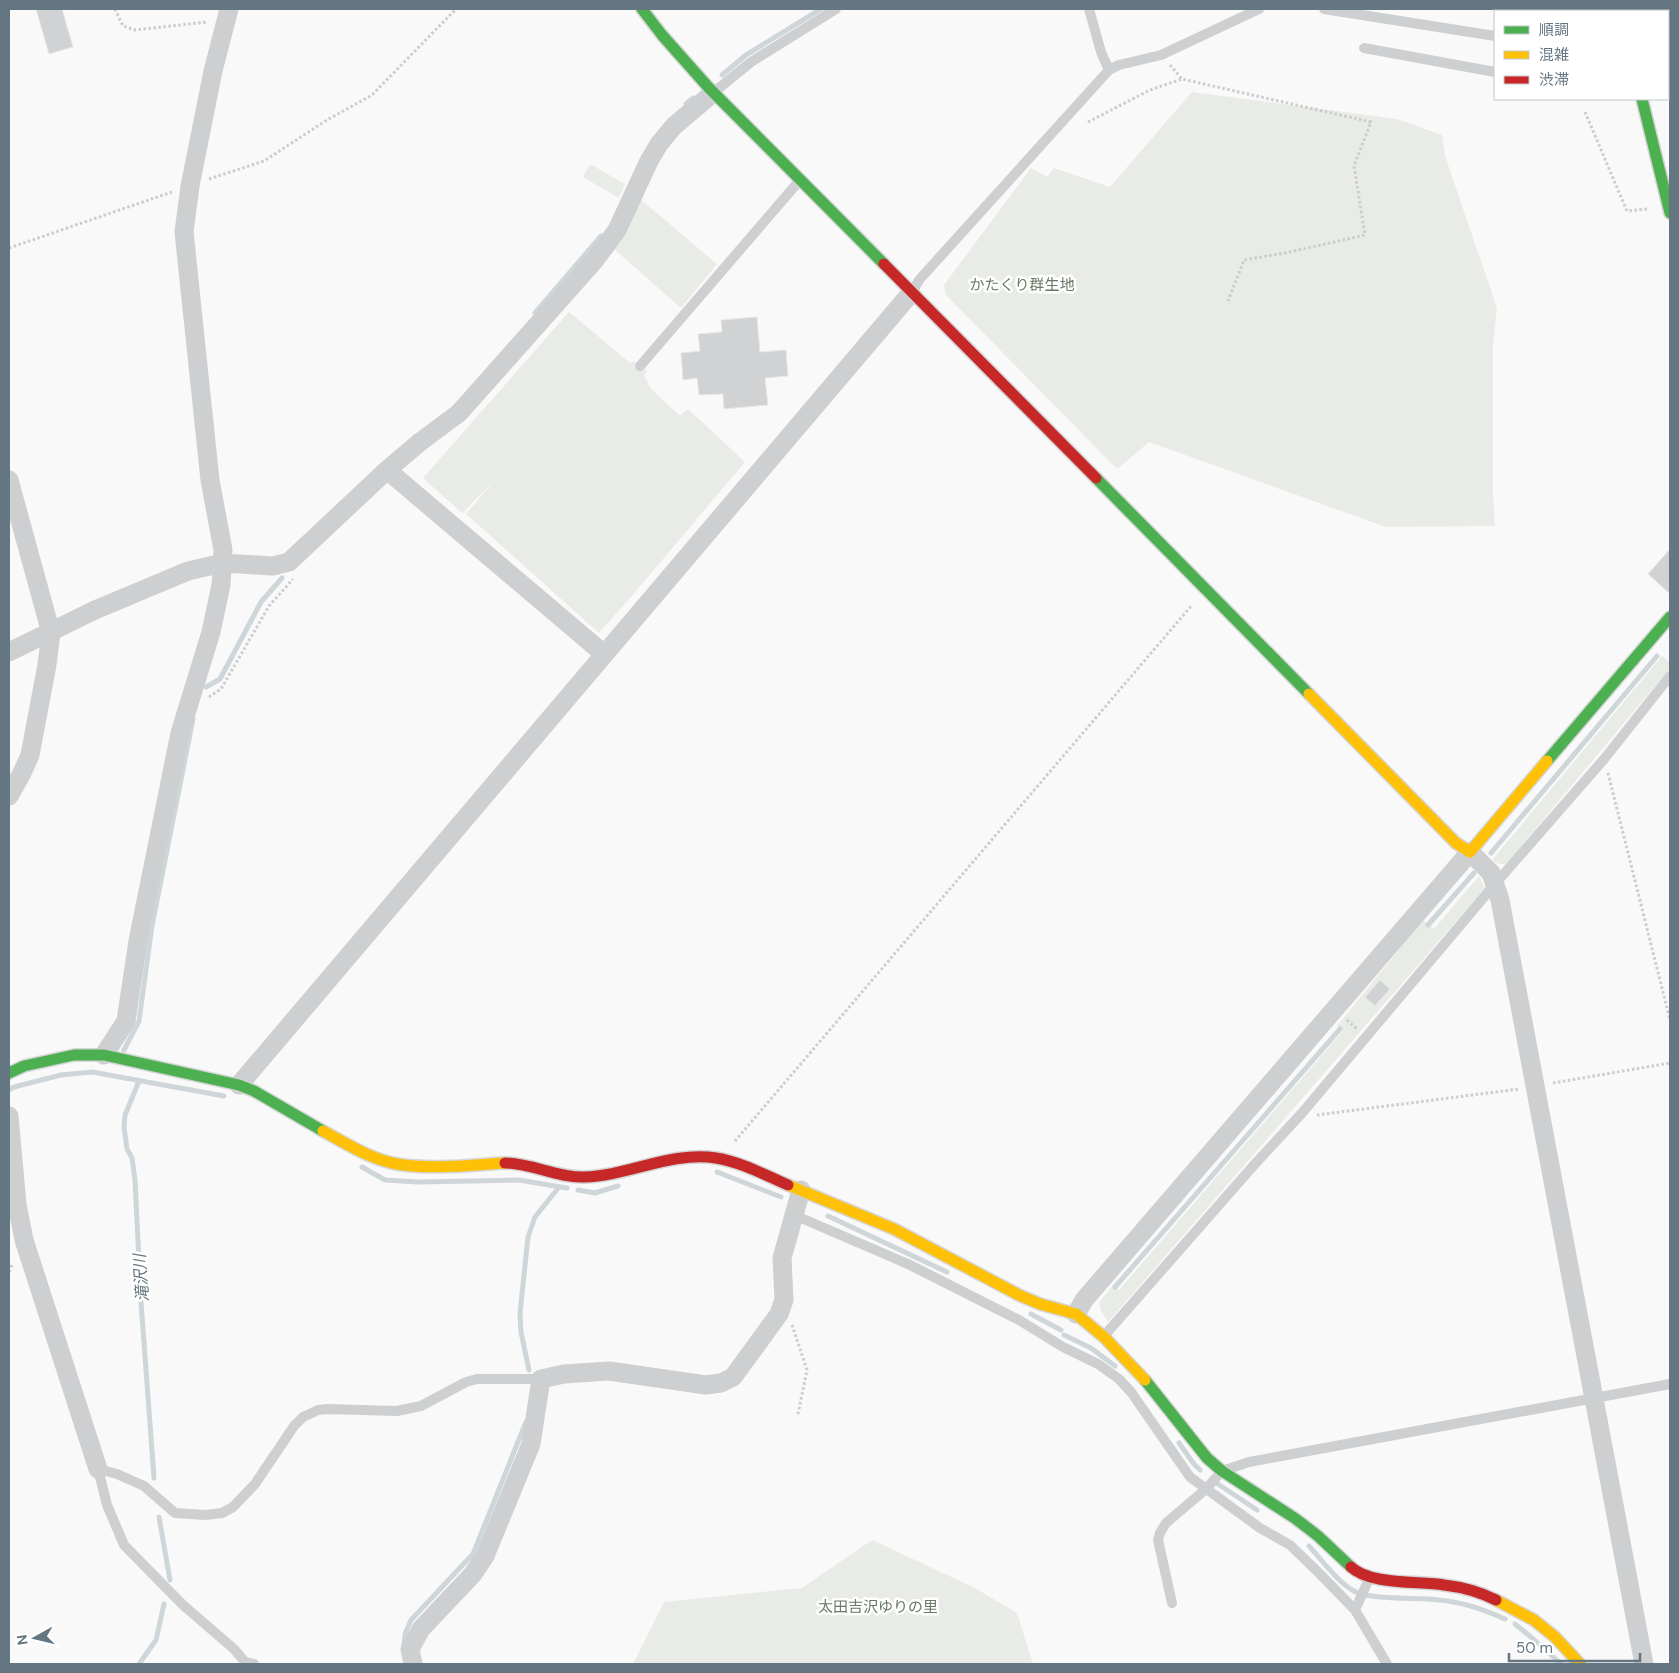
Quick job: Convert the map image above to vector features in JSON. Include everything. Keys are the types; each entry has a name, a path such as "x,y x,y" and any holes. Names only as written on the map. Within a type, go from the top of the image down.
{"street":[{"path":"642,9 684,62 714,93 1403,790 1456,843 1470,852 1491,873 1495,884 1644,1664"},
{"path":"104,1055 126,1021 140,932 180,733 211,632 223,563 223,550 210,480 184,232 190,186 226,17"},
{"path":"9,652 95,610 188,571 223,563 273,566 289,562 388,470 459,412 595,260 617,230 659,144 674,126 714,93"},
{"path":"1642,100 1670,210"},
{"path":"239,1085 912,293"},
{"path":"388,470 604,654"},
{"path":"9,480 51,632 30,755 9,796"},
{"path":"1076,1314 1084,1300 1470,852 1661,635 1670,618"},
{"path":"9,1073 24,1066 74,1056 104,1055 239,1085 254,1091 362,1153 395,1164 420,1167 508,1163 581,1177 593,1177 613,1175 679,1157 724,1158 894,1229 1021,1296 1040,1304 1076,1314 1104,1337 1158,1395 1219,1475 1296,1519 1318,1536 1367,1583 1445,1585 1487,1595 1534,1620 1555,1637 1580,1664"},
{"path":"9,1116 17,1204 24,1240 98,1469"},
{"path":"413,1664 410,1649 421,1629 473,1574 485,1556 531,1444 541,1379 564,1374 609,1370 706,1385 722,1383 733,1377 779,1314 784,1300 782,1258 801,1190"}],"lane":[{"path":"714,93 751,62 836,9"},
{"path":"1089,9 1101,52 1109,70"},
{"path":"912,293 919,280 1109,70 1119,65 1161,55 1259,9"},
{"path":"1324,9 1494,36"},
{"path":"1364,48 1494,72"},
{"path":"640,366 801,179"},
{"path":"1104,1337 1254,1164 1302,1113 1604,758 1670,676"},
{"path":"794,1214 908,1264 1019,1320 1063,1347 1098,1364 1119,1379 1132,1392 1190,1477 1260,1528 1290,1545 1355,1610 1387,1664"},
{"path":"254,1664 244,1662 234,1650 183,1605 124,1545 107,1505 98,1469 117,1474 144,1486 175,1512 205,1515 222,1514 233,1507 255,1484 298,1421 318,1410 328,1408 397,1411 421,1406 466,1382 477,1379 541,1379"},
{"path":"1172,1604 1162,1564 1158,1540 1160,1533 1166,1523 1206,1489 1219,1475 1233,1466 1670,1384"},
{"path":"1355,1610 1367,1583"}],"path":[{"path":"115,9 123,26 136,30 212,22 226,17"},
{"path":"9,248 264,161 327,120 372,94 456,9"},
{"path":"1088,122 1150,90 1182,79 1371,122 1354,166 1365,235 1286,253 1244,260 1228,301"},
{"path":"1585,112 1627,211 1670,210"},
{"path":"190,699 203,701 221,689 269,606 292,582 294,578 289,562"},
{"path":"724,1158 728,1150 1206,589"},
{"path":"1604,758 1670,1020"},
{"path":"1302,1113 1317,1115 1534,1087 1670,1063"},
{"path":"784,1300 807,1370 798,1414"}],"green space":[{"name":"かたくり群生地","path":"1192,92 1397,119 1442,135 1445,156 1497,308 1493,345 1493,495 1495,526 1386,527 1149,442 1117,469 946,295 944,285 1031,168 1047,177 1054,168 1110,187"},
{"path":"590,164 625,184 619,198 583,177"},
{"path":"640,199 717,264 681,308 614,249"},
{"path":"569,312 630,363 633,361 647,371 644,375 650,388 680,416 688,409 745,462 599,633 466,514 494,481 462,513 423,478"},
{"path":"1662,656 1670,662 1670,668 1506,864 1499,864 1492,860"},
{"path":"1479,876 1485,888 1108,1322 1102,1313 1099,1303 1113,1285 1119,1290 1343,1031 1337,1026 1423,920 1434,929"},
{"name":"太田吉沢ゆりの里","path":"872,1540 975,1588 1017,1613 1033,1664 633,1664 664,1602 802,1588"}],"building":[{"path":"36,9 62,9 73,47 49,54"},
{"path":"757,317 760,352 786,350 788,376 765,378 768,405 724,409 723,394 699,395 697,378 683,380 681,353 700,351 698,334 722,332 721,320"},
{"path":"1670,549 1670,594 1648,574"},
{"path":"1380,980 1390,989 1375,1006 1365,997"}],"waterway":[{"path":"722,75 746,55 821,9"},
{"path":"686,104 693,98"},
{"path":"535,313 601,236"},
{"path":"206,687 220,679 261,602 282,578"},
{"path":"1491,853 1657,656"},
{"path":"124,1050 139,1021 152,926 193,719"},
{"path":"1428,925 1474,873"},
{"path":"1115,1287 1340,1029"},
{"path":"9,1090 61,1075 92,1072 224,1096"},
{"name":"滝沢川","path":"139,1081 125,1115 124,1127 127,1149 132,1158 135,1180 141,1302 154,1478"},
{"path":"362,1167 385,1180 418,1182 519,1180 567,1188"},
{"path":"717,1172 781,1197"},
{"path":"578,1190 595,1193 618,1186"},
{"path":"529,1370 521,1332 520,1313 528,1237 535,1217 559,1187"},
{"path":"828,1216 947,1272"},
{"path":"1031,1314 1061,1330"},
{"path":"1064,1335 1091,1348 1115,1366"},
{"path":"404,1645 405,1634 411,1620 473,1554 526,1422"},
{"path":"1179,1443 1200,1470"},
{"path":"1212,1480 1257,1510"},
{"name":"滝沢川","path":"159,1517 170,1580"},
{"path":"1309,1546 1340,1580 1352,1590 1360,1593 1370,1596 1456,1602 1481,1609 1505,1619"},
{"name":"滝沢川","path":"139,1664 156,1640 164,1604"},
{"path":"1515,1624 1561,1664"}],"traffic: fast":[{"path":"642,9 662,35 709,88 884,264"},
{"path":"1642,100 1670,213"},
{"path":"1096,478 1309,694"},
{"path":"1547,761 1670,617"},
{"path":"9,1073 24,1066 74,1055 104,1055 239,1085 254,1091 323,1131"},
{"path":"1145,1380 1207,1458 1222,1471 1296,1519 1318,1536 1351,1567"}],"traffic: slow":[{"path":"1309,694 1456,843 1470,852 1547,761"},
{"path":"323,1131 368,1155 397,1164 437,1167 505,1163"},
{"path":"788,1185 894,1229 1021,1296 1040,1304 1076,1314 1104,1337 1145,1380"},
{"path":"1496,1600 1534,1620 1555,1637 1580,1664"}],"traffic: jam":[{"path":"884,264 1096,478"},
{"path":"505,1163 525,1165 574,1177 584,1177 617,1173 683,1158 716,1158 744,1166 788,1185"},
{"path":"1351,1567 1359,1573 1382,1580 1457,1587 1477,1592 1496,1600"}]}
